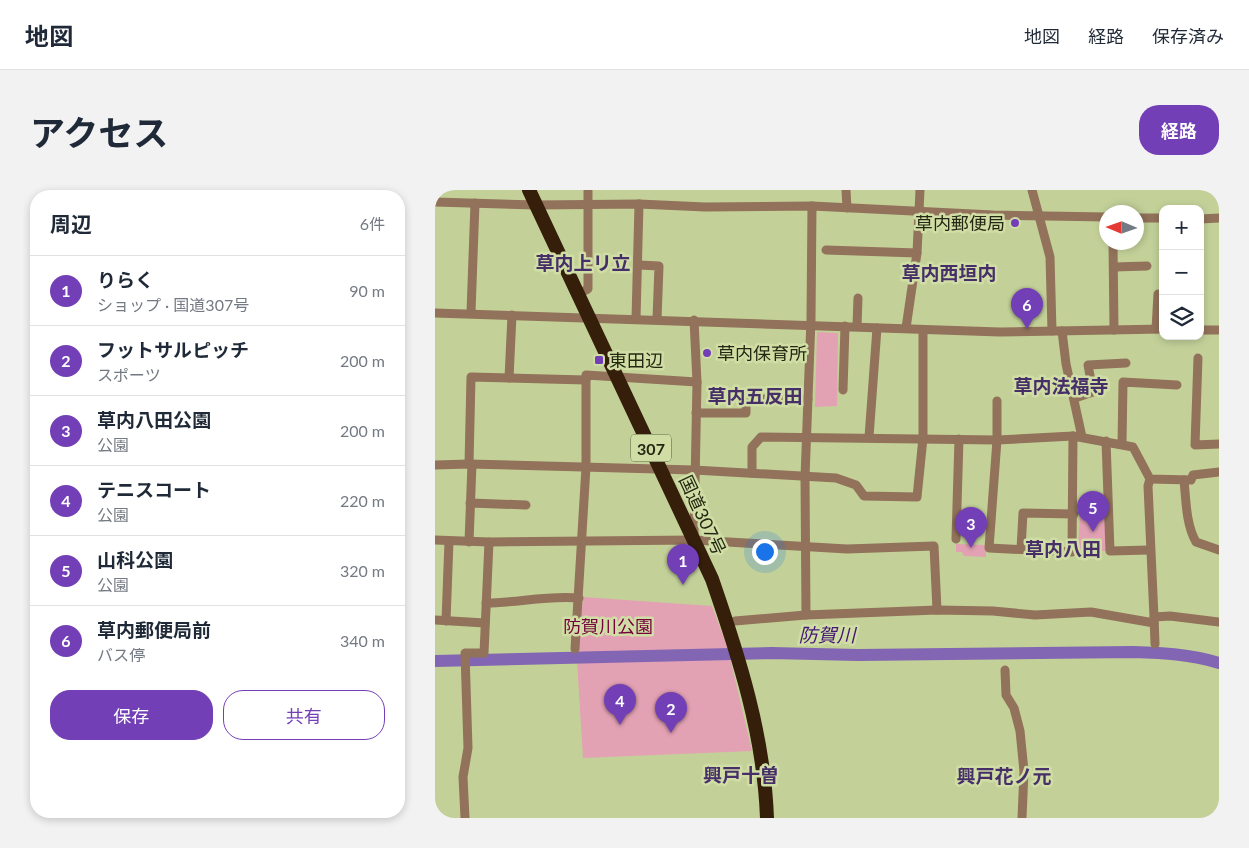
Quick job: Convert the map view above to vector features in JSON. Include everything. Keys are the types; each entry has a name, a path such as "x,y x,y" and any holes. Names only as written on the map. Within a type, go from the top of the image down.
{"highway":[{"name":"国道307号","path":"529,190 712,579 735,644 741,667 759,749 767,818"}],"street":[{"path":"578,294 588,289 588,190"},
{"path":"846,190 847,208"},
{"path":"906,328 917,253 920,190"},
{"path":"1032,190 1037,215 1050,257 1052,331"},
{"path":"435,202 536,205 639,204 705,207 812,206 919,212 1099,218"},
{"path":"471,312 475,203"},
{"path":"635,319 639,265 639,204"},
{"path":"806,615 805,477 811,326 812,206"},
{"path":"1144,218 1159,218"},
{"path":"1204,219 1219,218"},
{"path":"826,250 917,253"},
{"path":"1113,250 1114,330"},
{"path":"639,265 659,266 657,319"},
{"path":"1114,267 1147,266"},
{"path":"435,312 694,320 811,326 857,326 923,330 1052,331 1159,329 1158,294"},
{"path":"857,326 858,298"},
{"path":"509,378 511,315"},
{"path":"694,320 697,382 694,540"},
{"path":"843,390 845,326"},
{"path":"869,437 877,328"},
{"path":"435,465 470,464 694,470 836,478 857,485 863,496 917,497 923,438 923,330"},
{"path":"997,400 997,440 989,548 1072,552 1077,437 1075,398 1066,364 1062,330"},
{"path":"1204,330 1219,330"},
{"path":"1198,358 1195,445 1219,444"},
{"path":"1075,398 1093,392 1087,365 1126,363"},
{"path":"575,649 586,467 586,375 697,382"},
{"path":"469,542 471,503 471,377 586,380"},
{"path":"1122,444 1123,382 1177,385"},
{"path":"696,413 746,413 746,399 808,399"},
{"path":"751,473 752,447 761,437 807,436 997,440 1077,437 1133,447 1150,479 1148,486 1149,550 1155,644"},
{"path":"956,539 959,439"},
{"path":"1105,441 1110,550 1149,550"},
{"path":"1150,479 1191,480 1193,475 1219,472"},
{"path":"1184,480 1187,511 1193,537 1196,542 1219,550"},
{"path":"471,503 526,505"},
{"path":"1021,549 1023,513 1074,514"},
{"path":"435,540 489,542 694,540 847,550 934,546 937,610"},
{"path":"446,621 449,541"},
{"path":"465,818 463,777 468,748 465,653 484,654 489,542"},
{"path":"486,603 509,603 557,596 579,598"},
{"path":"735,621 806,615 937,610 993,611 1035,615 1091,612 1154,620 1170,616 1219,622"},
{"path":"435,620 485,623"},
{"path":"1005,670 1006,695 1014,708 1020,731 1024,771 1022,818"}],"green space":[{"path":"817,332 838,333 837,406 815,407"},
{"path":"1080,513 1107,513 1108,551 1078,551"},
{"path":"956,544 986,545 986,557 964,556 962,552 956,552"},
{"name":"防賀川公園","path":"583,597 712,606 729,652 578,655"},
{"name":"防賀川公園","path":"730,658 752,751 583,758 577,661"}],"waterway":[{"name":"防賀川","path":"435,661 771,653 858,655 1133,652 1187,656 1219,663"}],"place":[{"name":"草内郵便局","path":"1015,223"},
{"name":"草内郵便局前","path":"1027,329"},
{"name":"草内保育所","path":"707,353"},
{"name":"東田辺","path":"599,360"},
{"name":"山科公園","path":"1093,532"},
{"name":"草内八田公園","path":"971,548"},
{"name":"りらく","path":"683,585"},
{"name":"テニスコート","path":"620,725"},
{"name":"フットサルピッチ","path":"671,733"}],"district":[{"name":"草内上リ立","path":"583,262"},
{"name":"草内西垣内","path":"949,272"},
{"name":"草内法福寺","path":"1061,385"},
{"name":"草内五反田","path":"755,395"},
{"name":"草内八田","path":"1063,548"},
{"name":"興戸十曽","path":"741,774"},
{"name":"興戸花ノ元","path":"1004,775"}]}
